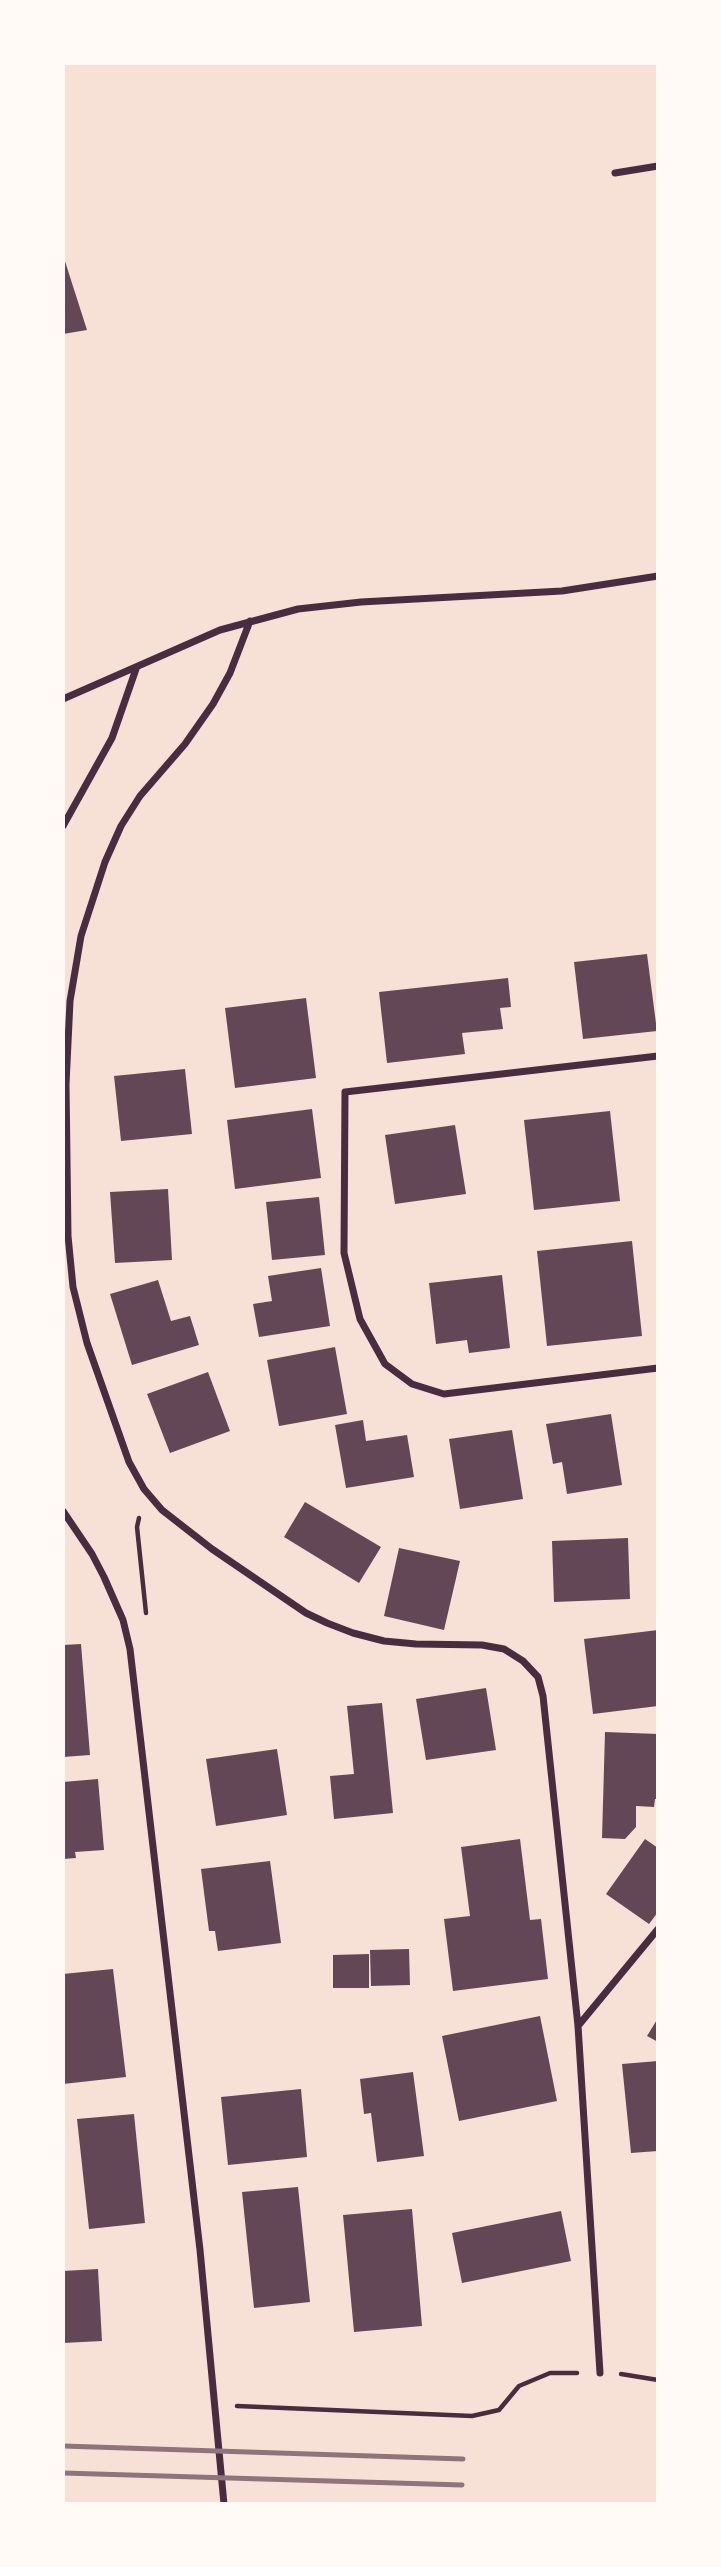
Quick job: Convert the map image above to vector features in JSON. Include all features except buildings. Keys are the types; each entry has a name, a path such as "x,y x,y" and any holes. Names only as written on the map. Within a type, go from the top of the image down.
{"street":[{"path":"615,173 658,166"},
{"path":"63,699 220,630 298,610 334,604 562,591 658,576"},
{"path":"250,621 230,673 213,704 185,744 140,796 110,846 81,936 70,1001 66,1084 68,1245 73,1287 87,1343 129,1462 144,1489 162,1510 212,1549 327,1623 384,1641 492,1647 514,1654 531,1667 538,1677 543,1696 578,2026 600,2372"},
{"path":"63,826 112,738 136,669"},
{"path":"658,1056 345,1092 344,1226 344,1253 360,1320 385,1364 412,1384 444,1394 658,1368"},
{"path":"63,1511 92,1554 124,1620 132,1662 200,2250 224,2504"},
{"path":"578,2026 658,1929"}],"path":[{"path":"124,1620 147,1618 137,1527 144,1489"},
{"path":"215,2405 472,2416 499,2410 519,2386 550,2373 600,2372 658,2380"}],"railway":[{"path":"63,2446 463,2459"},
{"path":"63,2473 462,2485"}]}
